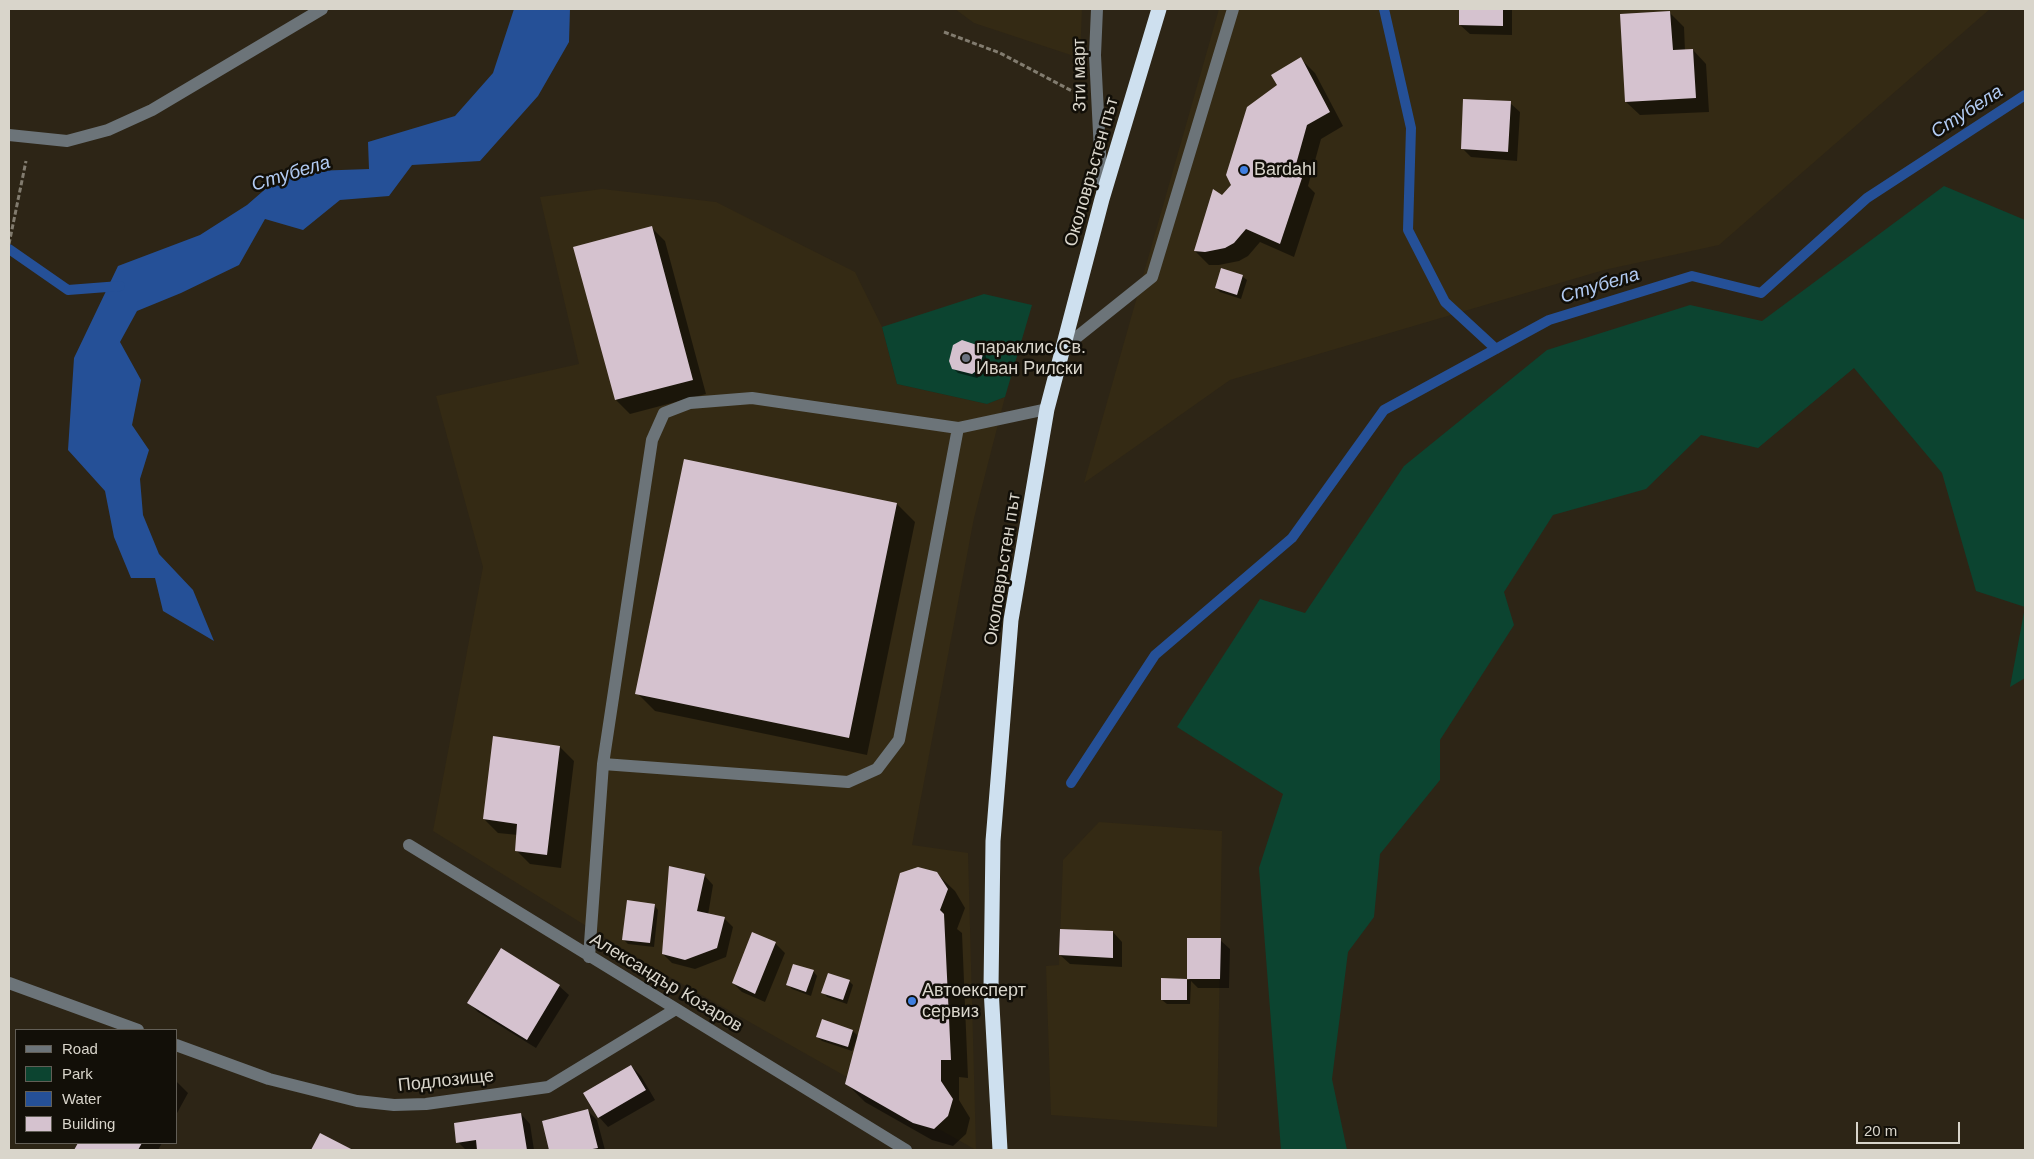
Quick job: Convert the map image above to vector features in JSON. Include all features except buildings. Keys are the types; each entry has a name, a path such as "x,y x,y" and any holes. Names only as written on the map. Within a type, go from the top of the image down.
{"highway":[{"name":"Околовръстен път","path":"1000,1150 990,988 993,841 1011,620 1047,409 1102,199 1159,9"}],"street":[{"path":"9,135 30,139 67,141 108,130 152,110 322,9"},
{"name":"3ти март","path":"1097,9 1095,55 1102,199"},
{"path":"1062,349 1152,276 1233,9"},
{"path":"589,956 603,764 652,440 664,413 690,403 752,398 958,428 1047,409"},
{"path":"603,764 848,782 878,769 899,740 958,428"},
{"name":"Александър Козаров","path":"409,845 906,1150"},
{"path":"9,983 135,1029"},
{"name":"Подлозище","path":"178,1046 269,1079 357,1101 394,1105 426,1104 548,1087 676,1010"}],"path":[{"path":"944,32 1000,54 1061,86 1098,102"},
{"path":"9,244 30,139"}],"shaded area":[{"path":"955,9 1082,9 1080,58 974,23"},
{"path":"1219,9 1990,9 1719,245 1604,270 1230,380 1084,483"},
{"path":"602,189 716,202 855,272 882,327 897,384 987,404 1005,397 974,518 912,845 968,853 976,1150 654,968 433,831 483,567 436,396 579,364 540,197"},
{"path":"1099,822 1222,831 1217,1127 1051,1115 1046,966 1059,965 1063,860"}],"green space":[{"path":"1944,186 2025,220 2025,607 1976,591 1942,473 1854,368 1758,448 1701,435 1646,489 1553,515 1504,592 1514,625 1440,740 1440,780 1380,854 1374,917 1348,952 1332,1079 1347,1150 1281,1150 1259,868 1283,794 1177,727 1260,599 1305,613 1404,466 1547,350 1690,305 1762,321"},
{"path":"984,294 1032,305 1005,397 987,404 897,384 882,327"},
{"path":"2025,607 2025,678 2010,687"}],"water":[{"path":"514,9 570,9 569,42 538,96 480,161 412,165 389,196 340,200 303,230 265,219 239,265 181,293 137,311 120,342 141,380 132,425 149,450 140,479 143,515 159,554 193,590 214,641 163,611 155,578 131,578 114,537 105,491 68,450 74,358 118,266 200,235 247,205 285,172 369,169 368,142 455,116 493,73"}],"waterway":[{"name":"Стубела","path":"1384,9 1411,128 1408,230 1445,302 1496,349"},
{"name":"Стубела","path":"1071,783 1155,655 1292,538 1384,410 1549,320 1692,276 1761,293 1867,198 2025,95"},
{"name":"Стубела","path":"9,249 68,290 120,286"}],"place":[{"name":"Bardahl","path":"1244,170"},
{"name":"параклис Св. Иван Рилски","path":"966,358"},
{"name":"Автоексперт сервиз","path":"912,1001"}]}
